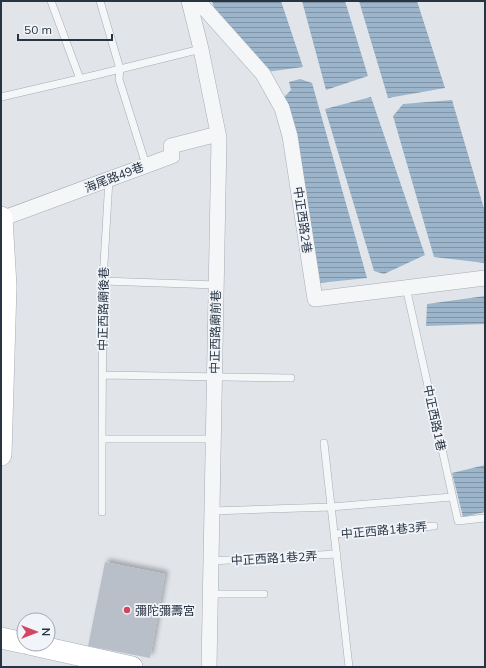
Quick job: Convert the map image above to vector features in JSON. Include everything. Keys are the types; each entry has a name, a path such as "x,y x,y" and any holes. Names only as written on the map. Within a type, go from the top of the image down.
{"street":[{"name":"中正西路廟前巷","path":"189,1 201,49 218,134 219,146 209,667"},
{"name":"中正西路2巷","path":"198,1 263,74 282,108 290,136 315,299 485,278"},
{"name":"海尾路49巷","path":"1,218 172,156 171,146 218,134"},
{"path":"1,218 6,286 1,455"},
{"path":"1,638 16,641"},
{"path":"56,651 119,666"}],"lane":[{"path":"51,1 80,79"},
{"path":"100,1 120,69 119,79 146,165"},
{"path":"1,97 201,49"},
{"name":"中正西路廟後巷","path":"102,512 103,281 109,179"},
{"path":"103,281 216,285"},
{"name":"中正西路1巷","path":"406,288 458,522 485,518"},
{"path":"102,375 292,378"},
{"path":"102,439 213,439"},
{"path":"324,442 349,667"},
{"path":"212,511 331,507 452,497"},
{"name":"中正西路1巷3弄","path":"335,534 434,526"},
{"name":"中正西路1巷2弄","path":"211,561 337,554"},
{"path":"210,594 264,594"}],"water":[{"path":"212,1 281,1 303,67 266,72 218,23"},
{"path":"302,1 345,1 368,76 326,90"},
{"path":"359,1 417,1 445,88 388,98"},
{"path":"300,79 312,83 367,278 319,283 281,100 291,90 289,82"},
{"path":"371,97 425,255 384,274 374,271 325,109"},
{"path":"452,100 485,212 485,263 434,257 393,116 403,104"},
{"path":"485,296 485,324 426,326 427,304"},
{"path":"485,465 485,512 463,517 452,473"}],"building":[{"name":"彌陀彌壽宮","path":"105,562 165,574 150,658 88,646"}],"place":[{"name":"彌陀彌壽宮","path":"127,610"}]}
